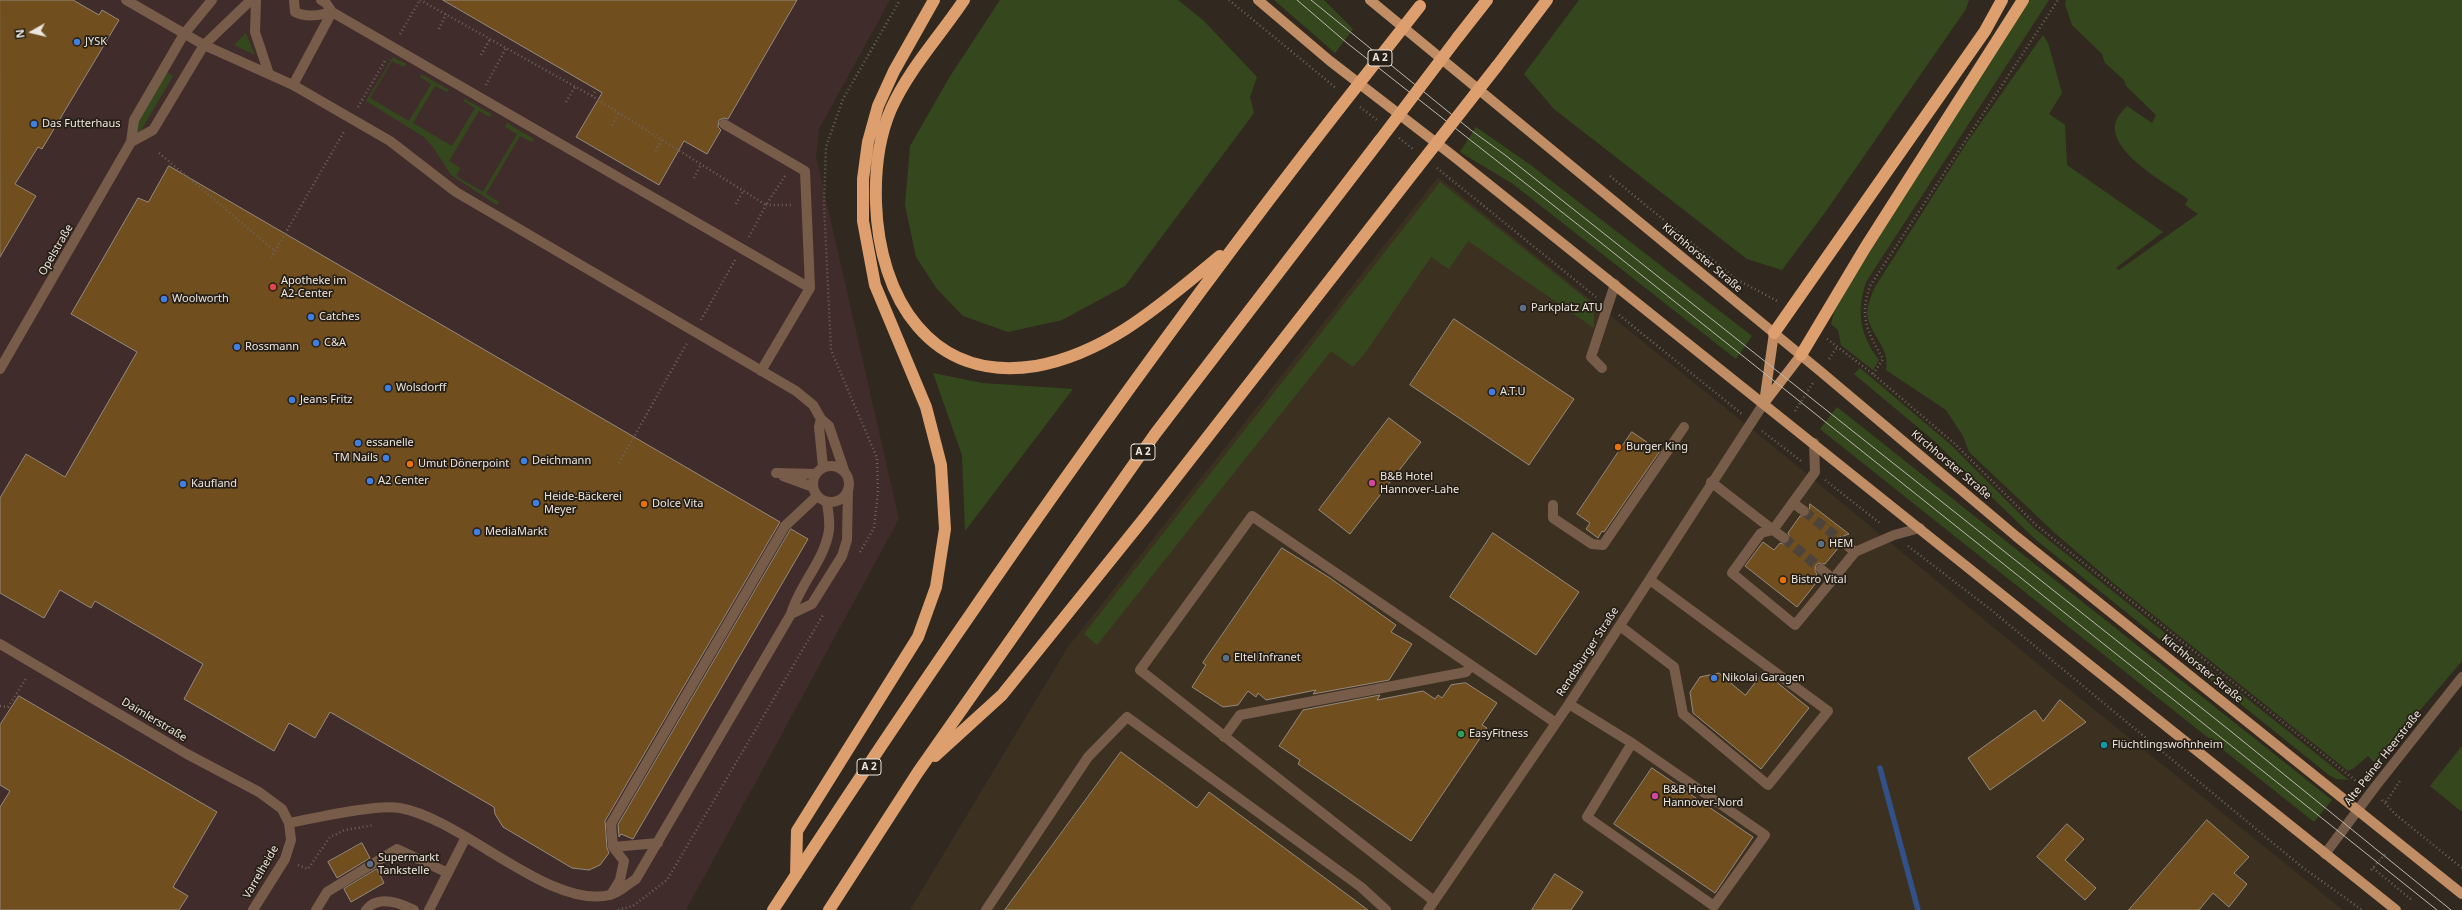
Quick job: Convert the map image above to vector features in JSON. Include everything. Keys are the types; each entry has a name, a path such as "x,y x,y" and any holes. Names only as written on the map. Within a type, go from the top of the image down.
{"highway":[{"path":"796,875 797,832 918,637 936,587 945,529 941,465 926,407 875,285 863,220 863,179 868,142 878,106 894,71 934,0"},
{"path":"964,0 908,78 890,110 880,144 875,180 876,219 881,249 889,280 905,313 927,338 955,357 995,367 1035,366 1074,357 1115,337 1170,297 1234,245"},
{"name":"A 2","path":"829,910 918,772 1155,434 1487,0"},
{"path":"918,772 1002,695 1146,516 1418,168 1547,0"},
{"path":"1774,333 1985,30 2002,0"},
{"path":"1801,355 1869,241 2023,0"},
{"name":"A 2","path":"773,910 941,659 1120,400 1234,245 1423,3"}],"main road":[{"path":"1258,0 1330,61 1396,110 1615,284 2396,910"},
{"name":"Kirchhorster Straße","path":"1370,0 1801,355 2017,537 2462,894"},
{"path":"1764,404 1774,333"},
{"path":"1764,404 1801,355"}],"street":[{"path":"126,0 204,45 293,85 390,141 456,192 796,391 813,405 821,419 829,426 848,478 847,540 842,556 812,604 791,614"},
{"name":"Opelstraße","path":"0,369 131,142 134,120 184,34 212,0"},
{"path":"131,142 153,130 204,45 251,0"},
{"path":"256,0 255,32 269,74"},
{"path":"294,0 295,12 301,15 318,16 332,12"},
{"path":"321,0 326,3 332,12 810,288"},
{"path":"293,85 332,12"},
{"path":"724,124 805,171 810,288 761,371"},
{"path":"1602,368 1591,357 1615,284"},
{"name":"Rendsburger Straße","path":"1428,910 1569,704 1650,580 1711,482 1764,404"},
{"path":"611,895 620,880 624,861 613,847 611,824 785,526 815,492 819,471 818,427 821,419"},
{"path":"1553,505 1553,518 1592,544 1603,545 1684,427"},
{"path":"1814,443 1815,472 1773,530 1762,533 1732,573 1795,625 1855,552 1894,535 1920,528"},
{"path":"288,823 379,808 399,808 428,816 550,885 580,895 611,895 636,879 658,844 791,614 795,600 823,549 829,530 827,502 815,492 776,473 819,471 839,468 845,473"},
{"path":"1711,482 1784,538"},
{"path":"827,502 842,498 848,489"},
{"path":"1793,503 1804,511"},
{"path":"1434,901 1140,670 1252,516 1556,723"},
{"path":"1842,542 1855,552"},
{"path":"1822,569 1832,579"},
{"path":"1620,626 1674,667 1683,714 1768,784 1828,711 1650,580"},
{"name":"Daimlerstraße","path":"0,644 188,754 259,792 282,809 288,823"},
{"path":"1224,737 1240,715 1466,672 1471,665"},
{"name":"Alte Peiner Heerstraße","path":"2325,854 2371,792 2462,677"},
{"path":"1569,704 1632,743 1765,835 1714,906 1587,817 1632,743"},
{"path":"986,910 1088,757 1127,717 1361,887 1386,910"},
{"name":"Varrelheide","path":"253,910 285,859 291,840 288,823"},
{"path":"429,910 466,837"},
{"path":"613,847 658,844"},
{"path":"316,910 327,892 397,849 448,873"},
{"path":"366,910 385,901 399,902 414,910"}],"path":[{"path":"420,0 592,96 766,205 824,204"},
{"path":"1229,0 1343,93"},
{"path":"1873,374 1883,359 1866,326 1864,312 1870,286 2058,0"},
{"path":"439,29 446,14"},
{"path":"481,55 490,39"},
{"path":"480,97 506,48"},
{"path":"566,102 575,87"},
{"path":"592,96 596,90"},
{"path":"1355,103 1380,123"},
{"path":"612,125 620,114"},
{"path":"1392,133 1417,153"},
{"path":"655,151 662,140"},
{"path":"159,153 275,251"},
{"path":"694,178 701,164"},
{"path":"619,463 766,205 793,164"},
{"path":"1436,168 1440,171"},
{"path":"1608,175 1736,279 1771,296 1790,310"},
{"path":"736,204 743,190"},
{"path":"1816,331 1873,374 1955,444 2036,525 2371,792 2386,802 2395,814 2462,868"},
{"path":"1837,347 1820,371 1776,442 1990,609 2302,867 2362,910"},
{"path":"0,706 8,707 35,664"},
{"path":"2346,898 2410,826"},
{"path":"2373,868 2413,901"}],"shaded area":[{"path":"0,0 890,0 819,129 816,156 899,519 686,910 0,910"},
{"path":"1438,177 1769,443 2061,683 2343,910 910,910 1068,647"}],"green space":[{"path":"1000,0 1178,0 1204,21 1257,77 1250,97 1254,113 1125,286 1062,320 1008,332 963,316 937,289 916,257 905,205 910,146 949,78"},
{"path":"1274,0 1324,0 1353,29 1335,53"},
{"path":"1579,0 1969,0 1966,9 1826,211 1782,270 1747,259 1554,109 1524,74"},
{"path":"2029,0 2049,0 1866,282 1861,303 1861,313 1864,332 1879,360 1873,370 1841,345 1838,330 1831,324 1834,312 1852,280"},
{"path":"2066,0 2462,0 2462,661 2375,763 2368,756 2348,771 2112,582 2056,534 1969,452 1963,436 1946,410 1886,370 1887,363 1884,350 1871,326 1867,315 1869,303 1875,287 1968,141 2043,35 2048,43 2062,93 2049,114 2065,125 2067,165 2163,232 2116,268 2119,270 2198,214 2185,205 2188,199 2141,166 2120,144 2115,133 2116,121 2127,106 2152,123 2156,115 2126,86 2124,80 2105,63 2102,54 2072,25 2065,4"},
{"path":"246,33 255,55 234,45"},
{"path":"393,57 406,64 404,67 392,61 370,98 409,121 431,84 420,77 421,74 449,90 447,92 435,86 413,123 452,146 475,108 463,101 465,99 491,114 490,117 479,111 449,161 460,168 456,176 483,192 517,134 505,127 507,123 534,139 532,142 520,136 486,194 499,202 497,205 451,175 433,147 424,137 366,101"},
{"path":"166,72 173,76 140,132 137,133 134,129"},
{"path":"1476,127 1532,166 1752,336 1736,359 1513,184 1460,152"},
{"path":"1440,182 1594,305 1594,328 1468,241 1449,269 1431,257 1368,349 1353,367 1331,351 1097,645 1084,634"},
{"path":"1860,368 1950,444 2035,529 2349,780 2336,779 2329,775 2035,539 1933,440 1854,374"},
{"path":"933,373 982,383 1073,389 965,531 962,455"},
{"path":"1837,407 2332,800 2314,822 1820,429"},
{"path":"2462,746 2462,812 2430,786"}],"building":[{"path":"0,0 73,0 99,15 102,10 119,20 42,149 38,147 15,184 36,196 0,257"},
{"path":"443,0 797,0 728,119 724,118 719,120 718,127 721,130 707,154 684,141 659,185 576,137 602,93"},
{"name":"A2 Center","path":"169,166 780,522 605,821 607,848 609,853 600,865 589,870 572,868 503,827 495,814 494,807 330,712 315,738 289,723 274,751 184,699 203,664 95,601 91,608 60,590 44,618 0,593 0,498 26,454 65,477 137,352 71,314 138,198 148,202"},
{"name":"A.T.U","path":"1454,319 1574,399 1529,465 1410,385"},
{"path":"1389,418 1421,442 1350,534 1319,510"},
{"path":"1632,432 1660,451 1604,532 1602,531 1598,538 1586,529 1590,523 1577,514"},
{"path":"1810,504 1849,534 1838,538 1839,547 1825,564 1819,563 1816,565 1815,571 1817,574 1813,581 1816,583 1797,607 1745,566 1763,542 1774,550 1780,543 1784,544 1789,542 1790,538 1788,533 1800,516 1809,515"},
{"path":"791,529 808,539 633,839 621,834 619,837 618,825"},
{"path":"1493,533 1579,592 1536,655 1450,597"},
{"path":"1282,548 1330,578 1396,625 1391,632 1412,644 1389,680 1313,694 1316,690 1266,700 1258,693 1256,697 1248,691 1238,705 1223,707 1192,687 1206,665 1203,663"},
{"path":"1764,672 1809,708 1761,769 1693,713 1690,692 1700,677 1719,673 1745,695"},
{"path":"1466,683 1497,703 1482,725 1487,728 1411,841 1298,764 1300,760 1279,746 1303,710 1380,695 1377,700 1423,691 1435,699 1438,695 1442,698 1451,685"},
{"path":"19,696 217,812 173,887 188,896 179,910 0,910 0,807 10,791 0,785 0,725"},
{"path":"2060,700 2086,722 1990,790 1968,758 2035,710 2043,721"},
{"path":"1121,752 1197,808 1209,792 1368,910 1005,910"},
{"path":"1652,768 1753,837 1715,893 1614,824"},
{"path":"2207,820 2249,857 2234,873 2247,884 2229,907 2213,893 2199,910 2129,910"},
{"path":"2067,824 2084,839 2065,860 2096,888 2085,900 2037,857"},
{"path":"362,843 370,858 337,878 328,862"},
{"path":"377,869 384,883 351,902 344,889"},
{"path":"1555,874 1583,892 1571,910 1532,910"}],"waterway":[{"path":"1880,768 1918,910"}],"tunnel":[{"path":"1804,511 1843,542"},
{"path":"1784,538 1821,569"}],"tram line":[{"path":"1297,0 1347,43 1600,242 2437,910"},
{"path":"1311,0 1472,131 1505,155 2228,729 2451,910"}],"place":[{"name":"JYSK","path":"77,42"},
{"name":"Das Futterhaus","path":"34,124"},
{"name":"Apotheke im A2-Center","path":"273,287"},
{"name":"Woolworth","path":"164,299"},
{"name":"Parkplatz ATU","path":"1523,308"},
{"name":"Catches","path":"311,317"},
{"name":"C&A","path":"316,343"},
{"name":"Rossmann","path":"237,347"},
{"name":"Wolsdorff","path":"388,388"},
{"name":"A.T.U","path":"1492,392"},
{"name":"Jeans Fritz","path":"292,400"},
{"name":"essanelle","path":"358,443"},
{"name":"Burger King","path":"1618,447"},
{"name":"TM Nails","path":"386,458"},
{"name":"Deichmann","path":"524,461"},
{"name":"Umut Dönerpoint","path":"410,464"},
{"name":"A2 Center","path":"370,481"},
{"name":"B&B Hotel Hannover-Lahe","path":"1372,483"},
{"name":"Kaufland","path":"183,484"},
{"name":"Heide-Bäckerei Meyer","path":"536,503"},
{"name":"Dolce Vita","path":"644,504"},
{"name":"MediaMarkt","path":"477,532"},
{"name":"HEM","path":"1821,544"},
{"name":"Bistro Vital","path":"1783,580"},
{"name":"Eltel Infranet","path":"1226,658"},
{"name":"Nikolai Garagen","path":"1714,678"},
{"name":"EasyFitness","path":"1461,734"},
{"name":"Flüchtlingswohnheim","path":"2104,745"},
{"name":"B&B Hotel Hannover-Nord","path":"1655,796"},
{"name":"Supermarkt Tankstelle","path":"370,864"}]}
